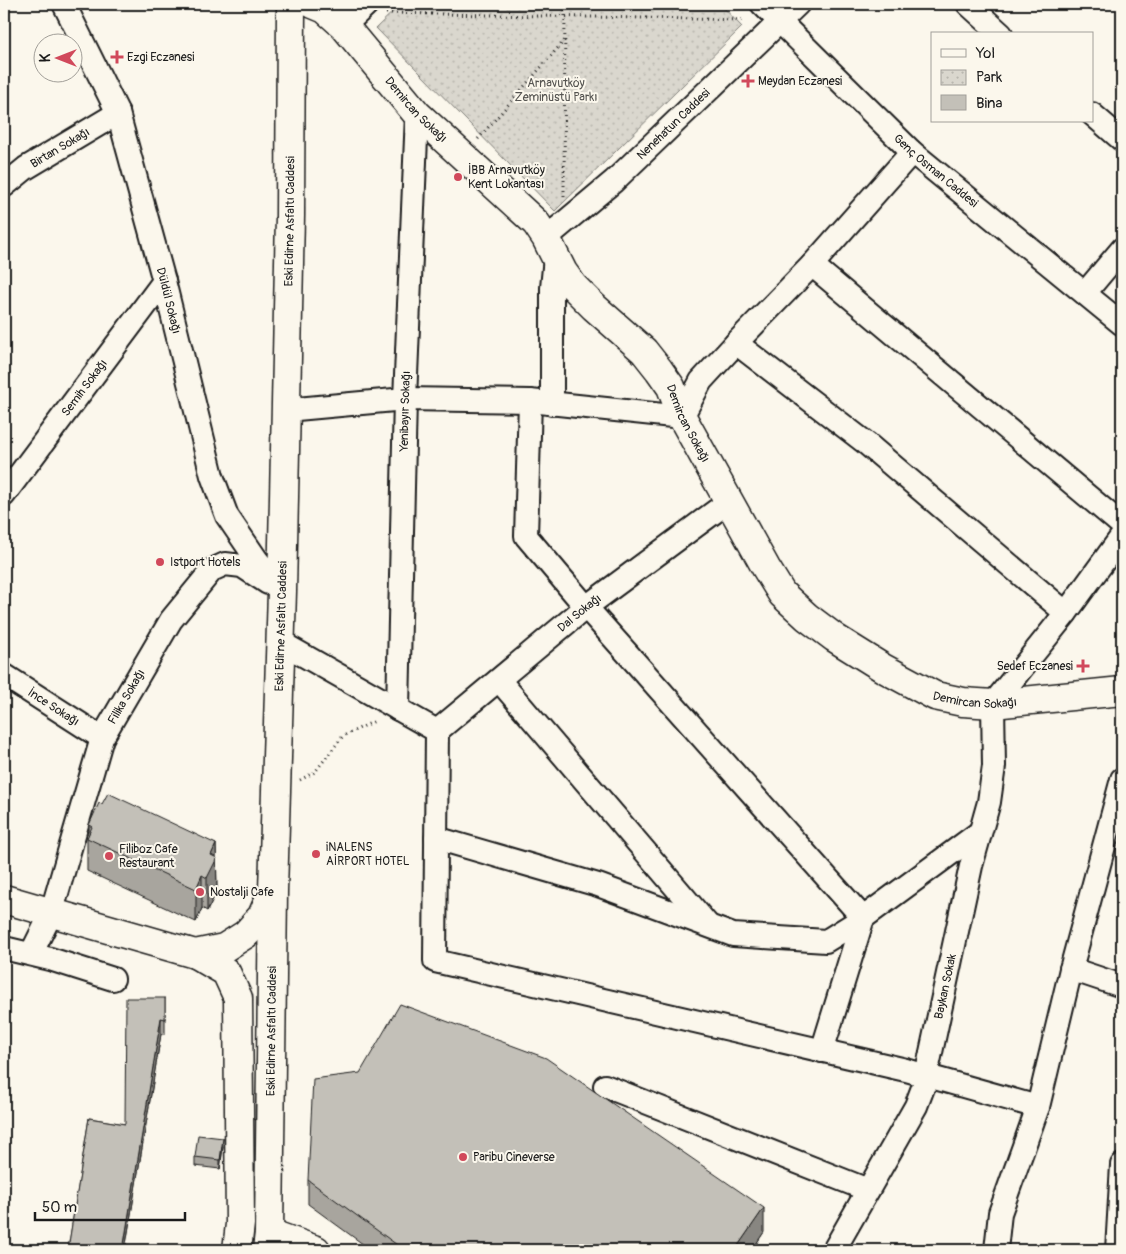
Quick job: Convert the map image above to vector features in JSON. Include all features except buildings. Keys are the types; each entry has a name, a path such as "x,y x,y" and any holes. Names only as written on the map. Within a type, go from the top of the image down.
{"main road":[{"name":"Eski Edirne Asfaltı Caddesi","path":"268,1242 273,891 290,216 291,4"},
{"name":"Demircan Sokağı","path":"313,4 325,9 356,14 417,114 555,240 573,286 644,351 671,387 682,417 728,502 782,594 807,617 835,638 883,668 935,696 963,702 993,704 1122,691"},
{"path":"195,954 224,948 246,934 262,916 273,891"},
{"path":"4,899 195,954 226,972 238,998 240,1224 237,1250"},
{"path":"268,1242 316,1250"}],"street":[{"name":"Düldül Sokağı","path":"64,4 118,114 164,281 212,476 227,516 282,592"},
{"name":"Genç Osman Caddesi","path":"762,4 912,152 1122,324"},
{"name":"Nenehatun Caddesi","path":"555,240 798,4"},
{"path":"968,4 999,32"},
{"name":"Birtan Sokağı","path":"4,186 26,168 118,114"},
{"name":"Yenibayır Sokağı","path":"398,709 405,399 417,114"},
{"path":"1094,116 1122,140"},
{"path":"286,410 405,399 541,403 682,417 701,381 812,264 912,152"},
{"path":"555,240 541,403 526,536 586,607 863,918"},
{"path":"1085,293 1122,249"},
{"path":"812,264 1122,525"},
{"name":"Semih Sokağı","path":"4,495 164,281"},
{"path":"736,343 866,443 1066,613"},
{"name":"Dal Sokağı","path":"437,731 586,607 728,502"},
{"path":"993,704 1066,613 1122,536"},
{"name":"Filika Sokağı","path":"31,954 51,914 102,738 171,620 212,570 225,564 242,566 282,592"},
{"path":"280,642 437,731 435,961 822,1050 926,1076 1038,1108"},
{"name":"İnce Sokağı","path":"5,677 102,738"},
{"path":"499,680 708,926"},
{"name":"Baykan Sokak","path":"834,1250 916,1106 926,1076 962,907 989,802 994,766 993,704"},
{"path":"996,1250 1000,1213 1038,1108 1071,970 1115,835 1122,779"},
{"path":"436,838 598,885 733,935 826,941 863,918 980,832"},
{"path":"822,1050 863,918"},
{"path":"4,948 31,954 113,979"},
{"path":"1071,970 1122,986"},
{"path":"605,1086 868,1190"},
{"path":"1117,1250 1122,1165"}],"path":[{"path":"555,240 565,40 565,4"},
{"path":"356,14 745,20"},
{"path":"463,156 565,40"},
{"path":"276,792 315,772 343,736 398,709"}],"green space":[{"name":"Arnavutköy Zeminüstü Parkı","path":"401,4 720,4 742,27 555,211 376,28"}],"place":[{"name":"Ezgi Eczanesi","path":"117,57"},
{"name":"Meydan Eczanesi","path":"748,81"},
{"name":"İBB Arnavutköy Kent Lokantası","path":"458,177"},
{"name":"Istport Hotels","path":"160,562"},
{"name":"Sedef Eczanesi","path":"1083,666"},
{"name":"iNALENS AİRPORT HOTEL","path":"316,854"},
{"name":"Filiboz Cafe Restaurant","path":"109,856"},
{"name":"Nostalji Cafe","path":"200,892"},
{"name":"Paribu Cineverse","path":"463,1157"}]}
